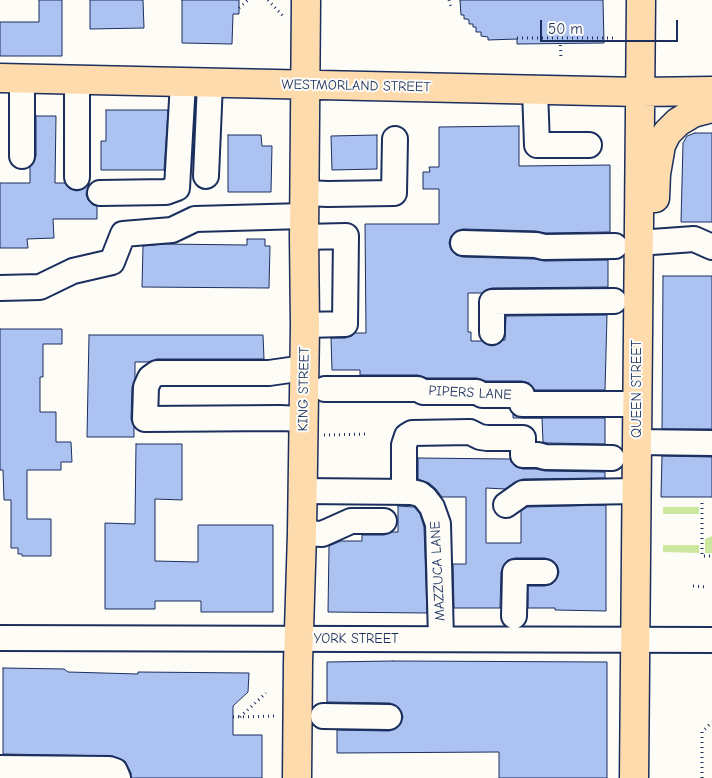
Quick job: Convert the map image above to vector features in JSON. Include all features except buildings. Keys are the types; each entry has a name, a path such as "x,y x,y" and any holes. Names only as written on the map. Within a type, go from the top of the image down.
{"main road":[{"name":"KING STREET","path":"297,778 310,716 299,639 302,491 314,427 304,368 306,0"},
{"name":"QUEEN STREET","path":"634,778 637,404 626,245 640,92 641,0"},
{"name":"WESTMORLAND STREET","path":"11,78 640,92 712,91"},
{"path":"626,245 647,227 655,198 656,174 661,145 667,132 678,122 694,113 712,108"}],"street":[{"path":"11,78 22,156"},
{"path":"77,176 78,80"},
{"path":"100,193 166,192 177,188 183,82"},
{"path":"206,176 210,83"},
{"path":"535,90 537,145 589,144"},
{"path":"304,215 328,194 394,193 395,139"},
{"path":"0,288 40,287 73,271 112,262 123,234 172,230 195,219 304,215 346,236 345,324 305,324"},
{"path":"463,243 536,245 544,247 626,245 694,240 712,247"},
{"path":"492,332 492,302 614,302"},
{"path":"304,368 269,373 156,373 150,378 146,387 145,419 280,418 314,427"},
{"name":"PIPERS LANE","path":"325,389 418,389 423,392 477,392 482,395 522,396 522,404 637,404"},
{"path":"302,491 404,492 404,445 408,436 412,434 470,432 487,438 523,438 523,455 612,458"},
{"path":"637,442 712,443"},
{"path":"506,505 522,493 636,491"},
{"name":"MAZZUCA LANE","path":"404,492 420,494 425,498 432,507 438,524 441,639"},
{"path":"302,533 322,534 351,521 384,521"},
{"path":"514,616 515,572 545,572"},
{"name":"YORK STREET","path":"0,638 712,640"},
{"path":"310,716 389,716"},
{"path":"0,768 109,769 115,771 118,778"}],"path":[{"path":"239,8 248,0"},
{"path":"268,0 287,19"},
{"path":"449,0 451,7"},
{"path":"599,34 602,38"},
{"path":"560,37 561,58"},
{"path":"517,38 617,38"},
{"path":"314,427 367,434"},
{"path":"702,503 702,556 712,556"},
{"path":"693,586 707,587"},
{"path":"240,717 266,693"},
{"path":"233,718 310,716"},
{"path":"702,778 702,732 712,722"}],"green space":[{"path":"663,507 699,507 699,514 663,514"},
{"path":"712,536 712,553 705,553 705,539"},
{"path":"663,545 699,545 699,553 663,552"}]}
